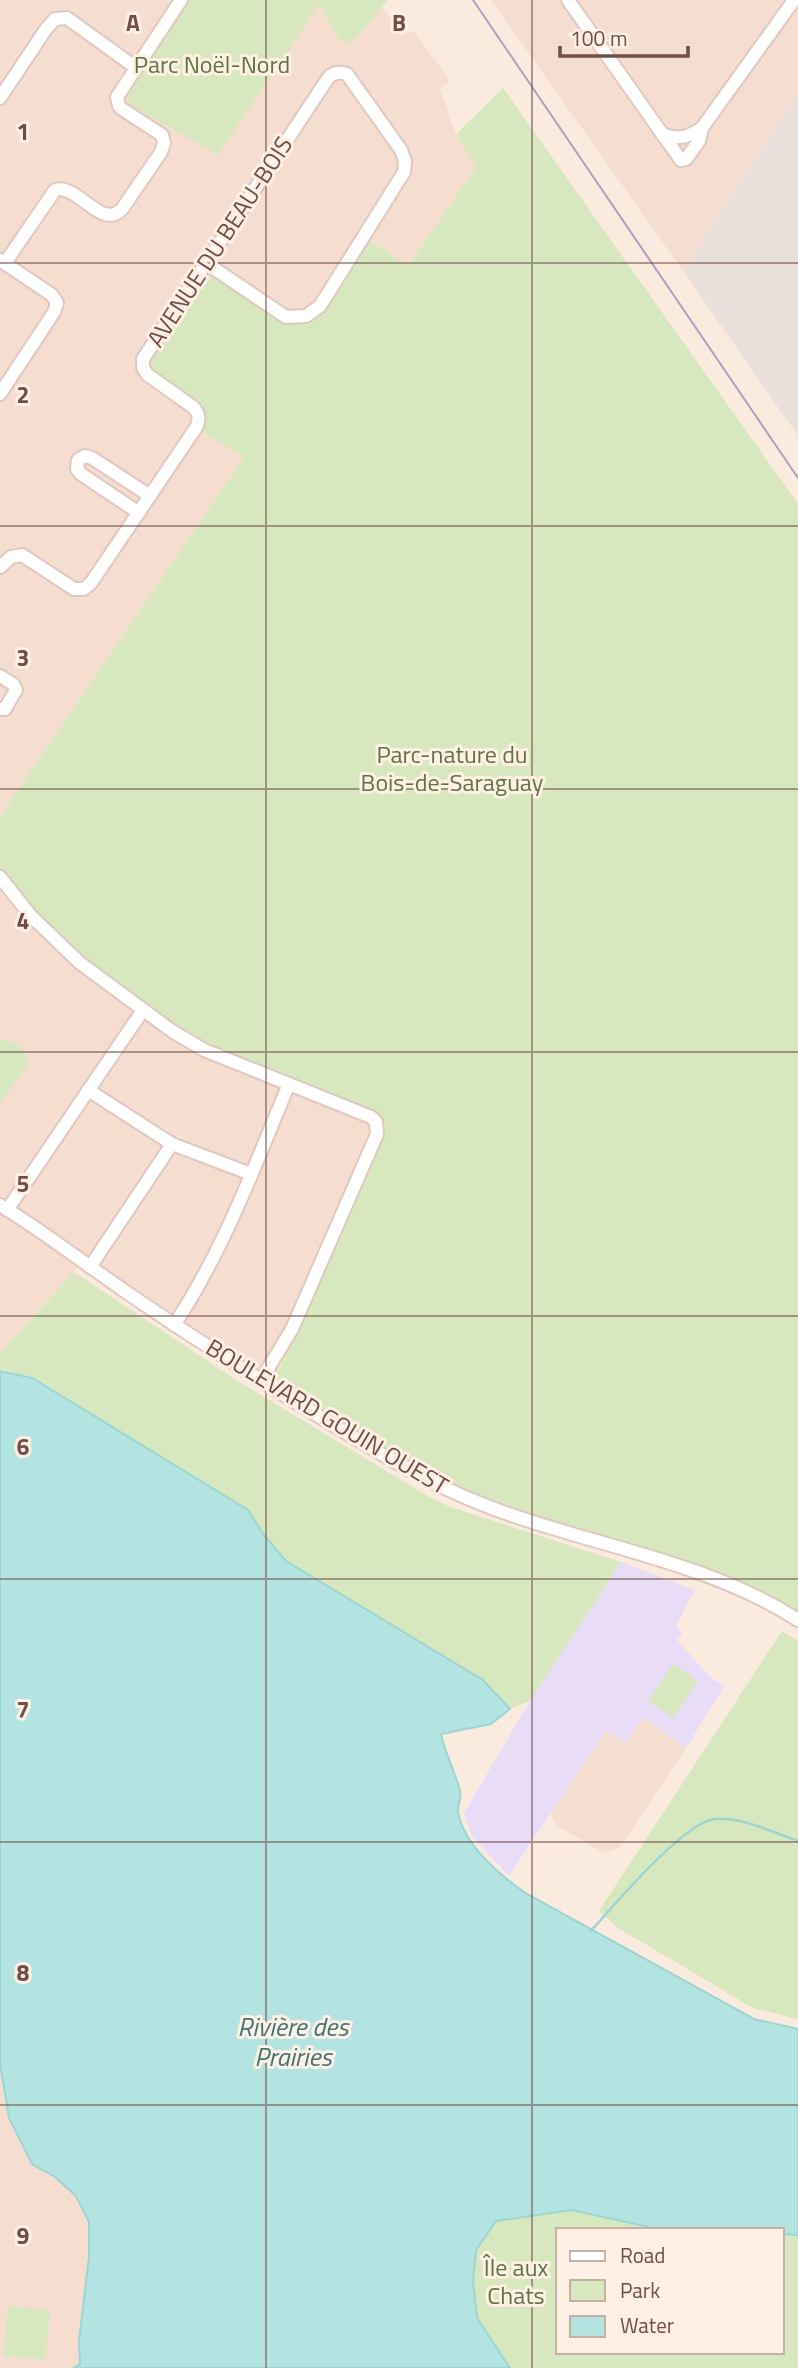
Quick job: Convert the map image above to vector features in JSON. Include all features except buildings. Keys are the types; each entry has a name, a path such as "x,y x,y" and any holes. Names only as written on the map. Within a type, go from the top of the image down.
{"street":[{"path":"2,386 54,312 57,303 52,295 3,261 55,190 65,189 107,216 115,215 122,209 161,152 164,143 162,135 122,109 117,102 119,93 135,67 181,0"},
{"path":"568,0 677,157 686,159 699,141 702,128"},
{"path":"663,135 686,138 702,128 794,0"},
{"path":"0,98 55,19 67,18 135,67"},
{"name":"AVENUE DU BEAU-BOIS","path":"0,567 11,557 22,555 74,589 84,589 91,583 197,426 199,419 198,412 193,407 148,375 143,368 143,359 206,263 328,78 339,72 347,74 401,150 405,161 404,172 320,306 306,316 286,317 206,263"},
{"path":"139,513 81,474 77,469 78,460 85,456 92,457 150,496"},
{"path":"0,676 13,684 16,690 5,709 0,709"},
{"path":"0,877 54,940 80,964 172,1031 204,1050 371,1116 376,1122 377,1134 292,1329 261,1380"},
{"path":"3,1208 143,1010"},
{"path":"174,1325 207,1272 230,1226 289,1084"},
{"path":"88,1090 172,1144 251,1174"},
{"path":"90,1267 172,1144"},
{"name":"BOULEVARD GOUIN OUEST","path":"3,1208 174,1325 387,1458 453,1492 513,1515 695,1572 754,1596 798,1620"}],"shaded area":[{"path":"0,0 189,0 127,95 319,4 340,41 351,44 382,6 402,36 413,30 450,81 440,89 456,134 476,167 408,266 308,320 297,323 285,321 204,417 203,431 244,457 0,817"},
{"path":"491,0 798,0 798,92 683,271"},
{"path":"798,92 798,436 683,271"},
{"path":"0,870 47,927 370,1110 383,1135 274,1381 83,1259 0,1353"},
{"path":"621,1562 695,1590 676,1625 682,1634 677,1640 709,1676 724,1686 686,1748 643,1718 626,1743 606,1730 509,1876 471,1835 464,1813 530,1701"},
{"path":"643,1718 686,1748 619,1848 601,1851 560,1828 551,1813 606,1729"},
{"path":"0,2065 8,2119 32,2164 55,2177 76,2196 89,2222 89,2257 79,2341 80,2364 74,2368 0,2368"}],"green space":[{"name":"Parc Noël-Nord","path":"189,0 388,0 351,44 340,41 319,5 218,155 131,105 127,99 129,91"},
{"name":"Parc-nature du Bois-de-Saraguay","path":"503,88 798,504 798,1611 757,1592 447,1484 361,1436 274,1381 383,1135 381,1119 190,1037 103,977 47,927 0,870 0,817 244,457 202,431 204,417 153,372 150,357 207,268 285,321 297,323 308,320 366,239 408,266 476,167 456,134"},
{"path":"0,1039 18,1046 30,1061 0,1104"},
{"path":"74,1272 238,1381 431,1498 453,1508 621,1562 530,1701 510,1709 483,1680 286,1561 264,1535 248,1510 32,1378 0,1369 0,1353"},
{"path":"782,1631 798,1641 798,2019 753,2008 618,1928 599,1911"},
{"path":"673,1664 698,1681 673,1718 648,1701"},
{"name":"Île aux Chats","path":"572,2210 653,2228 556,2228 556,2354 784,2354 784,2234 798,2235 798,2368 510,2368 477,2318 473,2281 476,2250 496,2221"},
{"path":"8,2306 50,2310 46,2359 3,2356"}],"water":[{"name":"Rivière des Prairies","path":"0,1371 32,1378 248,1510 264,1535 286,1561 483,1680 510,1709 491,1724 441,1734 460,1791 458,1812 462,1825 485,1859 527,1894 754,2019 798,2029 798,2235 784,2234 784,2228 653,2228 572,2210 496,2221 476,2250 473,2281 477,2318 510,2368 74,2368 80,2364 79,2341 89,2257 89,2222 76,2196 55,2177 32,2164 9,2118 0,2064"}],"waterway":[{"path":"591,1931 650,1866 702,1823 715,1819 736,1820 798,1841"}],"tram line":[{"path":"473,0 798,478"}]}
